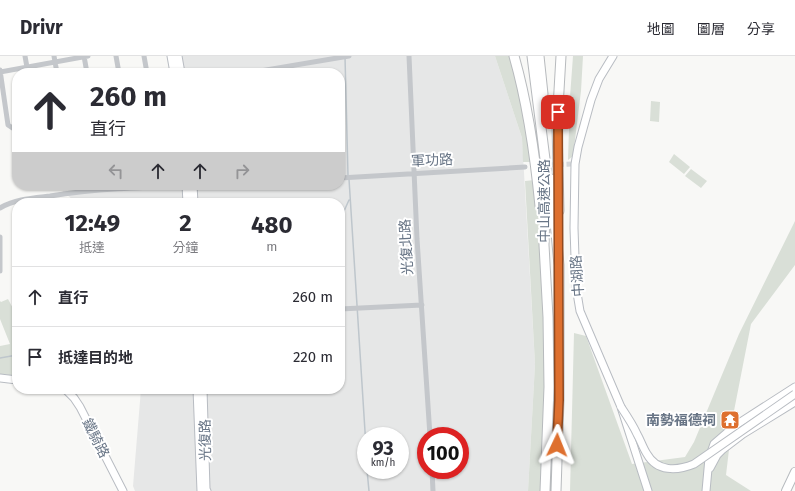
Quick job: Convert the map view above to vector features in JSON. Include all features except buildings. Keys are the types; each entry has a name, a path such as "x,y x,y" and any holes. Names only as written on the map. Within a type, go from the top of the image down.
{"highway":[{"path":"514,56 524,94 535,156 544,245"},
{"name":"中山高速公路","path":"532,56 546,167 544,245 548,317 549,387 546,491"},
{"name":"中山高速公路","path":"539,56 559,265 559,400 556,491"},
{"path":"559,265 557,125 561,56"}],"main road":[{"path":"786,491 795,472"}],"street":[{"path":"25,56 28,68"},
{"path":"33,68 55,59 85,56 86,68"},
{"path":"116,56 118,68"},
{"path":"144,56 146,68"},
{"path":"171,56 173,68"},
{"path":"178,56 180,68"},
{"path":"278,68 349,56"},
{"name":"光復北路","path":"409,56 417,239 429,427"},
{"name":"中湖路","path":"613,56 599,79 591,100 578,147 575,164 574,228 576,287 580,310 621,407 648,491"},
{"path":"12,71 0,71 8,125 12,128"},
{"name":"軍功路","path":"345,178 525,167"},
{"path":"32,198 85,190"},
{"path":"0,208 12,202"},
{"path":"0,237 0,271"},
{"path":"345,309 422,305"},
{"path":"0,378 12,379"},
{"path":"706,491 709,458 714,444 736,425 795,387"},
{"name":"鐵騎路","path":"70,394 80,407 122,491"},
{"name":"光復路","path":"197,394 201,491"},
{"name":"光復路","path":"203,394 207,491"},
{"path":"621,407 637,433 648,456 659,466 671,469 683,468 694,464 795,394"},
{"path":"708,474 712,462 722,450 745,433 795,402"},
{"path":"432,479 433,491"}],"shaded area":[{"path":"176,56 495,56 522,138 535,364 528,491 135,491 133,486 141,394 345,394 345,198 71,198 62,191 345,190 345,68 178,68"},
{"path":"495,56 509,56 518,84 532,162 523,162 522,138"},
{"path":"573,56 583,56 581,91 573,156 568,160 570,97"},
{"path":"651,101 660,102 659,122 650,121"},
{"path":"674,154 690,167 684,174 669,162"},
{"path":"691,169 707,181 701,188 685,176"},
{"path":"535,180 545,274 548,388 541,491 528,491 535,364 525,181"},
{"path":"795,221 795,265 751,324 733,416 726,475 751,491 570,491 574,333 586,336 632,464 685,457 694,442 739,334"},
{"path":"8,299 12,307 12,375 0,374 0,346 10,344 0,319 0,301 1,302"}],"waterway":[{"path":"345,57 348,175"},
{"path":"349,179 365,427"},
{"path":"345,209 349,200"},
{"path":"0,358 12,356"},
{"path":"368,479 369,491"}],"tunnel":[{"path":"544,165 575,164"}],"place":[{"name":"南勢福德祠","path":"730,420"}],"route":[{"path":"557,445 559,400 558,112"}]}
